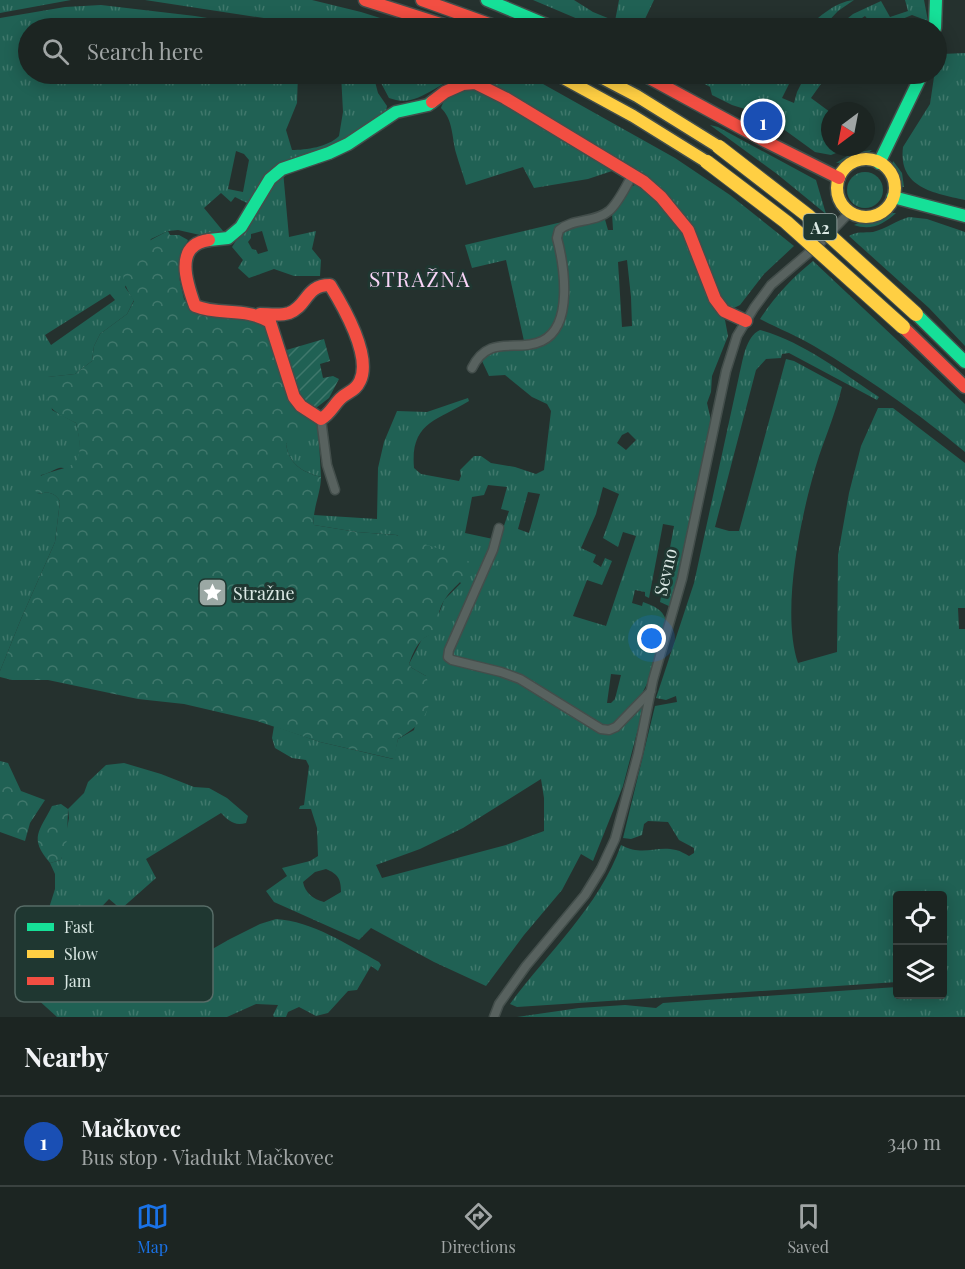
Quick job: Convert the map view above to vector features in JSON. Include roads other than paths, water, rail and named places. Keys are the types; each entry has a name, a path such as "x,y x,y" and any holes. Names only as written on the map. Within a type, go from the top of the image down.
{"main road":[{"path":"365,0 422,18"},
{"path":"422,0 472,18"},
{"path":"487,0 530,18"},
{"path":"936,0 936,18"},
{"path":"260,314 270,322 294,397 301,406 321,419 329,415 335,403 343,395 352,392 362,379 362,357 343,305 330,285 321,284 311,290 293,312 285,314 203,310 195,306 186,281 185,265 188,255 194,246 204,241 228,238 241,227 270,179 282,169 329,153 348,144 396,112 428,105 445,92 463,84"},
{"path":"477,84 505,98 633,174 662,197 688,230 715,299 724,311 746,321"},
{"name":"A2","path":"574,84 633,116 707,162 786,222 903,327 965,387"},
{"name":"A2","path":"614,84 719,147 807,215 965,362"},
{"path":"660,84 839,178"},
{"path":"879,163 917,84"},
{"path":"871,160 879,163 891,173 895,189 890,205 875,216 866,217 850,212 843,206 838,194 839,178 848,166 855,162 871,160"},
{"path":"893,196 965,216"}],"street":[{"path":"472,368 477,358 488,350 500,346 541,342 552,334 563,312 564,290 557,237 559,230 573,222 603,215 610,211 633,174"},
{"name":"Sevno","path":"494,1017 498,1004 511,986 579,904 602,869 615,839 638,754 653,680 682,579 726,371 737,336 771,285 819,244 850,212"},
{"path":"321,419 327,465 335,490"},
{"path":"500,528 448,657 520,679 601,729 609,730 622,722 653,688"}],"place":[{"name":"Mačkovec","path":"763,121"},
{"name":"Stražne","path":"212,593"}],"district":[{"name":"STRAŽNA","path":"420,278"}]}
